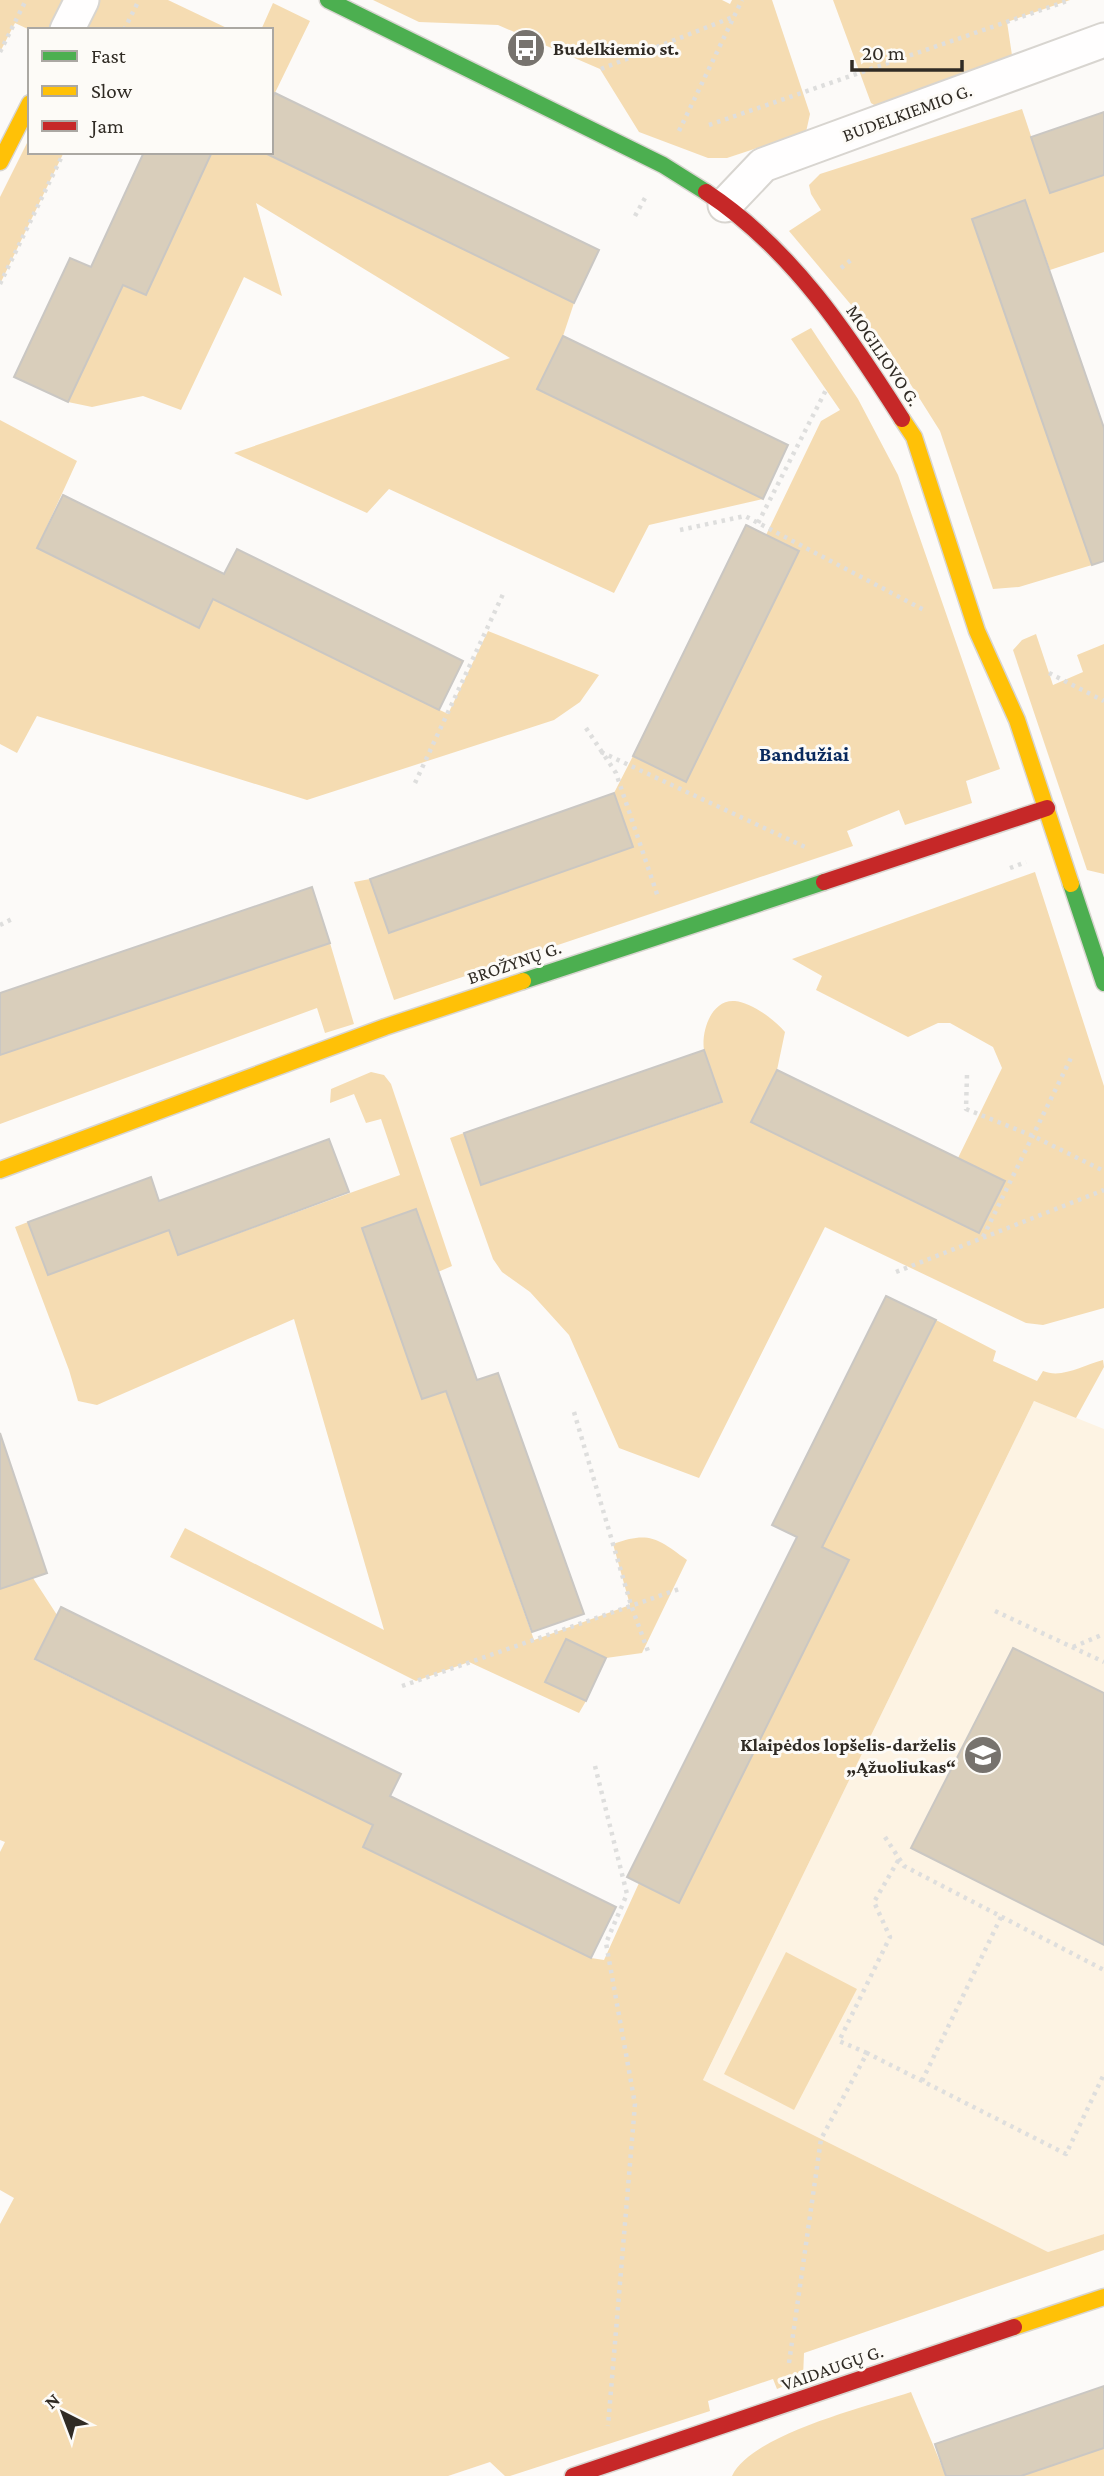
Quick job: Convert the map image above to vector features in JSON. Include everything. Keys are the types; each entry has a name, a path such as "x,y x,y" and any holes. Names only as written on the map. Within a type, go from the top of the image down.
{"street":[{"path":"68,28 82,0"},
{"name":"MOGILIOVO G.","path":"328,0 663,165 725,205 792,266 847,333 914,437 977,631 1017,720 1104,983"},
{"name":"BUDELKIEMIO G.","path":"725,205 763,165 1104,40"},
{"path":"0,162 28,107"},
{"name":"BROŽYNŲ G.","path":"0,1170 385,1027 1047,808"},
{"name":"VAIDAUGŲ G.","path":"573,2476 1104,2297"}],"path":[{"path":"0,52 26,0"},
{"path":"125,28 139,0"},
{"path":"635,216 663,165 742,0"},
{"path":"709,125 1070,0"},
{"path":"601,69 734,16"},
{"path":"0,284 63,154"},
{"path":"758,523 826,390"},
{"path":"680,530 745,516 924,610"},
{"path":"415,783 504,592"},
{"path":"1049,673 1104,701"},
{"path":"586,728 616,774 670,932"},
{"path":"601,752 808,848"},
{"path":"0,925 14,918"},
{"path":"983,1238 1071,1058"},
{"path":"967,1075 966,1109 1033,1136 1104,1171"},
{"path":"896,1272 1104,1190"},
{"path":"574,1412 631,1605 649,1654"},
{"path":"402,1686 682,1588"},
{"path":"995,1611 1104,1662"},
{"path":"1072,1647 1104,1634"},
{"path":"595,1766 627,1894 606,1943 635,2104 605,2465"},
{"path":"885,1837 904,1866 1104,1970"},
{"path":"900,1858 874,1902 890,1937 839,2040 1066,2154 1104,2074"},
{"path":"922,2081 1001,1917"},
{"path":"783,2406 821,2139 867,2053"}],"shaded area":[{"path":"0,0 69,0 56,28 28,29 15,23 0,52"},
{"path":"97,0 168,0 227,28 83,28"},
{"path":"373,0 722,0 730,4 732,0 772,0 810,114 806,132 727,158 708,158 639,132 600,69 498,25 419,22"},
{"path":"833,0 1070,0 1007,22 1013,62 879,108 871,103"},
{"path":"273,3 310,21 273,97 273,28 262,28"},
{"path":"1022,109 1050,193 1104,175 1104,252 1050,270 1025,200 972,219 1092,565 1019,587 993,589 940,431 889,350 789,231 821,210 809,185 820,174"},
{"path":"28,141 28,154 63,154 0,284 0,197"},
{"path":"211,154 267,154 574,303 563,336 537,389 763,499 649,525 614,593 389,489 367,513 234,453 510,358 256,203 282,296 244,277 181,410 143,396 92,407 68,402 123,285 146,295"},
{"path":"811,328 858,399 898,475 1000,769 966,781 972,803 905,825 899,810 847,831 853,846 394,1000 354,882 370,879 390,933 633,847 614,793 633,756 799,551 766,535 821,421 840,410 791,339"},
{"path":"0,420 77,461 37,548 198,628 213,599 448,714 488,631 599,675 580,702 554,720 307,800 37,716 17,753 0,744"},
{"path":"1036,634 1053,685 1083,672 1077,655 1104,644 1104,874 1087,870 1013,650 1022,640"},
{"path":"1035,872 1104,1086 1104,1308 1043,1325 1026,1323 825,1227 699,1478 619,1448 569,1335 530,1292 502,1272 493,1259 450,1138 464,1133 482,1185 721,1103 705,1057 704,1034 714,1011 720,1005 735,1001 762,1012 785,1032 777,1070 751,1122 958,1158 1002,1068 993,1047 950,1023 938,1023 908,1037 816,990 822,976 792,959"},
{"path":"330,943 354,1024 325,1033 317,1008 0,1124 0,1055"},
{"path":"371,1072 384,1075 391,1084 452,1266 438,1272 416,1209 362,1228 422,1399 446,1391 534,1640 630,1605 613,1544 636,1538 652,1539 668,1546 687,1560 642,1653 606,1658 565,1640 545,1682 586,1701 579,1713 469,1662 416,1681 170,1557 185,1528 384,1630 294,1319 97,1405 78,1401 15,1227 28,1222 48,1274 169,1230 178,1255 400,1175 381,1119 366,1123 354,1094 330,1103 331,1089"},
{"path":"936,1320 996,1351 993,1361 1037,1381 1043,1371 1065,1372 1103,1360 1104,1367 1076,1418 1034,1401 703,2080 1048,2252 1104,2234 1104,2250 804,2353 803,2378 777,2389 773,2379 708,2401 710,2411 510,2476 505,2476 490,2462 448,2476 0,2476 0,2224 14,2198 0,2190 0,1852 5,1842 0,1840 0,1589 33,1578 57,1615 35,1660 373,1825 363,1847 591,1958 604,1960 639,1883 679,1902 849,1561 822,1547"},
{"name":"Klaipėdos lopšelis-darželis „Ąžuoliukas“","path":"1034,1401 1104,1429 1104,2234 1048,2252 703,2080"},
{"path":"786,1952 857,1989 794,2110 724,2074"},
{"path":"911,2392 946,2476 732,2476 744,2461 762,2447 786,2435 840,2414"},
{"path":"1104,2448 1104,2476 1021,2476"}],"building":[{"path":"275,93 599,250 574,303 267,154 273,154"},
{"path":"1104,112 1104,175 1050,193 1031,137"},
{"path":"143,154 211,154 146,295 123,285 68,402 14,377 70,258 91,267"},
{"path":"1025,200 1104,428 1104,561 1092,565 972,219"},
{"path":"563,336 788,445 763,499 537,389"},
{"path":"63,495 224,574 237,549 463,661 439,710 213,599 199,628 37,548"},
{"path":"746,525 799,551 686,782 633,756"},
{"path":"614,793 633,847 389,933 370,879"},
{"path":"312,887 330,943 0,1055 0,993"},
{"path":"704,1050 722,1102 481,1185 464,1133"},
{"path":"777,1070 1005,1181 979,1233 751,1122"},
{"path":"329,1139 349,1192 178,1255 169,1230 48,1275 28,1222 151,1177 159,1201"},
{"path":"416,1209 477,1380 498,1373 584,1614 532,1632 446,1391 422,1399 362,1228"},
{"path":"886,1296 936,1320 822,1547 849,1560 679,1903 627,1877 797,1537 772,1525"},
{"path":"0,1433 47,1573 0,1589"},
{"path":"61,1607 401,1774 390,1796 616,1907 591,1958 363,1847 373,1825 35,1659"},
{"path":"566,1639 606,1658 586,1701 545,1682"},
{"path":"1013,1648 1104,1693 1104,1945 911,1848"},
{"path":"1104,2386 1104,2448 1021,2476 946,2476 935,2444"}],"traffic: fast":[{"path":"328,0 663,165 706,192"},
{"path":"523,981 824,882"},
{"path":"1071,884 1104,983"}],"traffic: slow":[{"path":"0,162 28,107"},
{"path":"902,419 914,437 977,631 1017,720 1071,884"},
{"path":"0,1170 385,1027 523,981"},
{"path":"1014,2327 1104,2297"}],"traffic: jam":[{"path":"706,192 737,214 791,266 839,325 902,419"},
{"path":"824,882 1047,808"},
{"path":"573,2476 1014,2327"}],"place":[{"name":"Budelkiemio st.","path":"526,48"},
{"name":"Klaipėdos lopšelis-darželis „Ąžuoliukas“","path":"983,1755"}],"district":[{"name":"Bandužiai","path":"804,754"}]}
